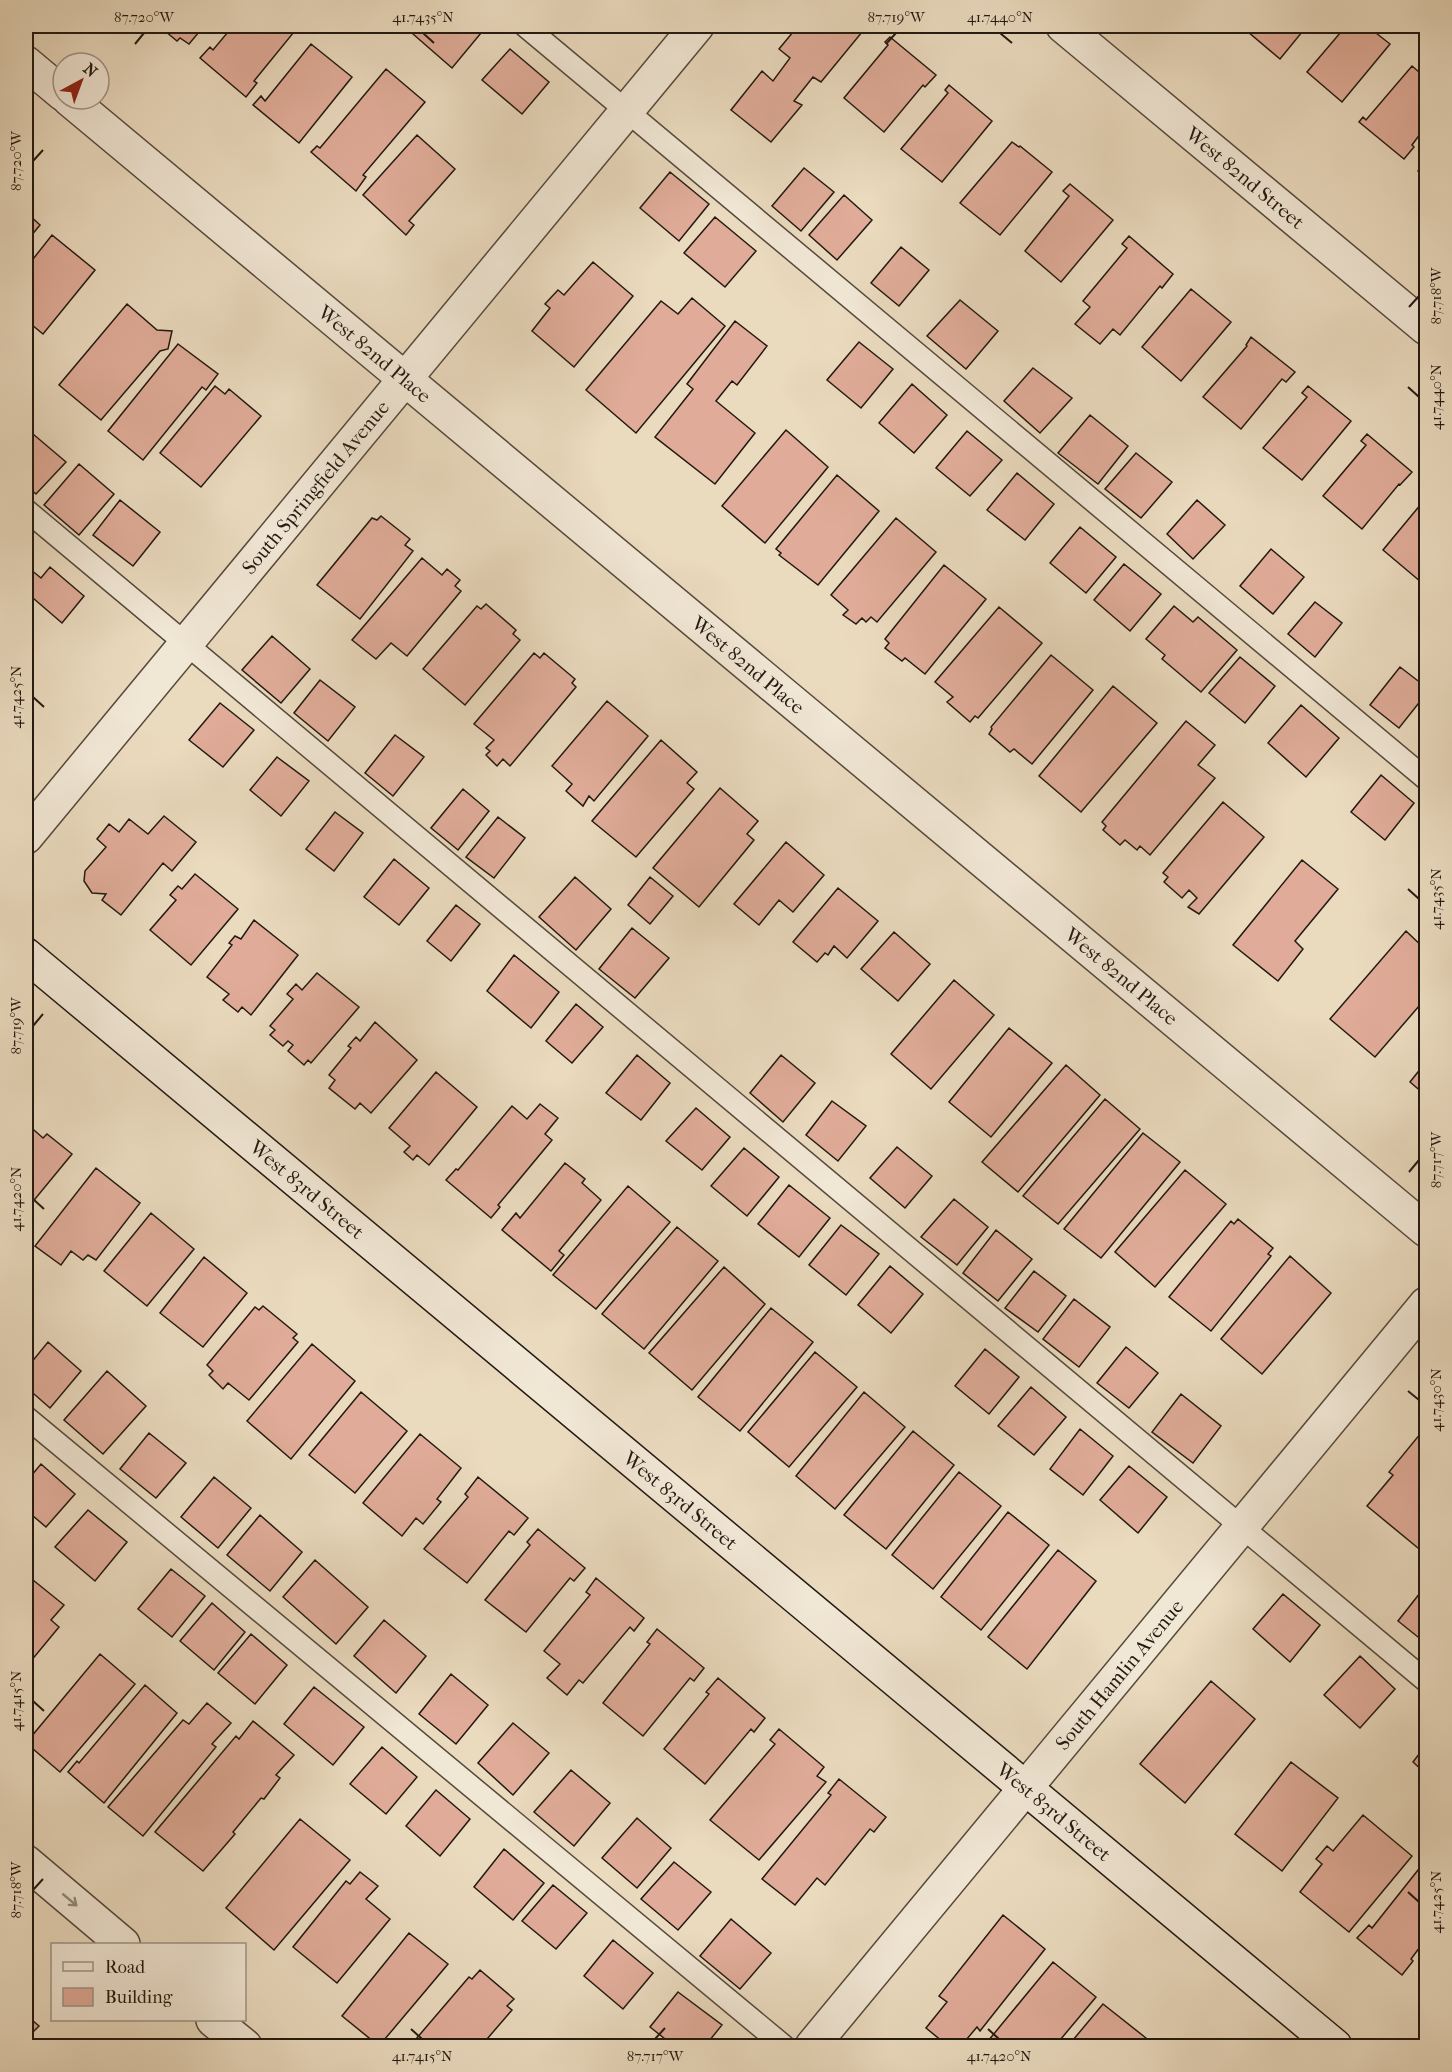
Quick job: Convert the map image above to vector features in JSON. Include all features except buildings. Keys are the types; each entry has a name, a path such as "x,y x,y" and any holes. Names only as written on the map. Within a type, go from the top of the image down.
{"street":[{"name":"South Springfield Avenue","path":"26,837 697,26"},
{"name":"West 82nd Street","path":"1064,26 1426,328"},
{"path":"26,63 51,84"},
{"name":"West 82nd Place","path":"83,111 1426,1230"},
{"name":"West 83rd Street","path":"26,955 1335,2046"},
{"name":"South Hamlin Avenue","path":"812,2046 1426,1304"},
{"path":"26,1862 122,1943"},
{"path":"215,2021 245,2046"}],"lane":[{"path":"525,26 1426,779"},
{"path":"26,510 1426,1681"},
{"path":"26,1417 784,2046"}]}
